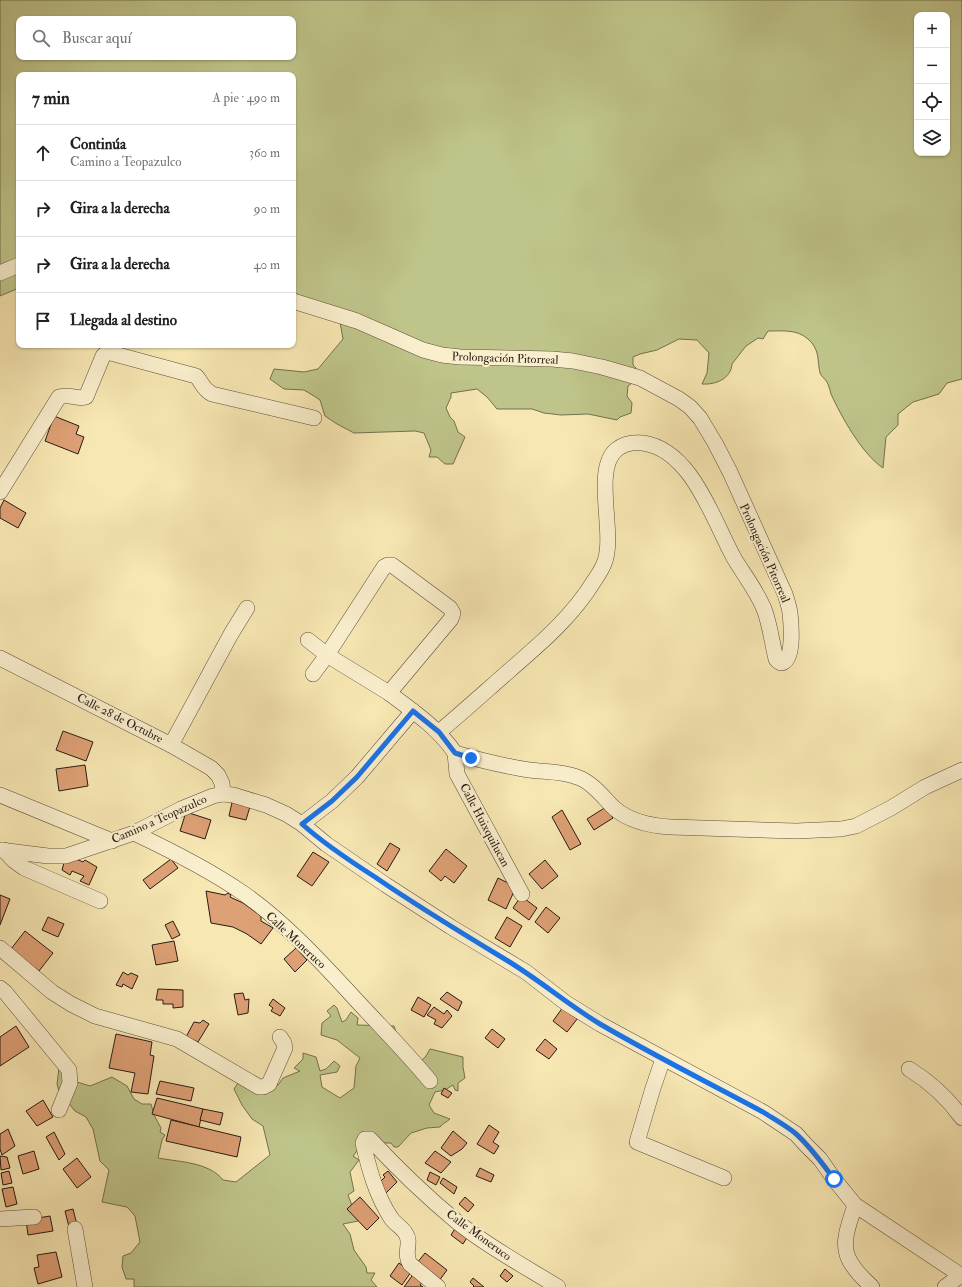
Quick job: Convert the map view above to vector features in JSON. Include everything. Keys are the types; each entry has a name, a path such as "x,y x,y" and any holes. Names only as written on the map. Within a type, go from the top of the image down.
{"street":[{"path":"0,273 16,266"},
{"name":"Prolongación Pitorreal","path":"296,302 357,321 423,350 460,357 552,359 573,361 602,367 640,378 680,399 700,418 715,443 730,472 785,594 790,612 791,645 789,656 786,661 782,663 776,659 763,606 734,557 698,487 676,459 665,451 650,444 635,442 625,444 615,451 608,461 605,486 608,545 605,561 588,591 548,638 439,732"},
{"path":"0,492 57,400 66,395 81,398 86,397 103,356 107,352 196,376 203,388 212,394 314,418"},
{"path":"313,674 384,567 388,565 395,567 450,608 454,614 391,691"},
{"path":"171,745 231,634 247,608"},
{"path":"308,640 327,655 391,691 439,732 455,753 492,763 529,770 576,776 586,780 616,809 630,817 657,826 796,831 841,829 856,826 891,808 925,787 962,770"},
{"name":"Calle 28 de Octubre","path":"0,658 171,745 211,768 218,775 222,783 223,794"},
{"path":"302,824 332,801 357,777 413,711"},
{"name":"Calle Huixquilucan","path":"455,753 457,774 522,894"},
{"name":"Camino a Teopazulco","path":"2,850 48,856 66,856 134,833 181,809 213,796 223,794 234,795 266,805 286,814 302,824 314,835 356,865 451,927 526,972 566,1003 663,1059 763,1112 796,1134 820,1159 834,1179 855,1204 962,1275"},
{"path":"0,796 112,841"},
{"name":"Calle Moneruco","path":"134,833 216,875 244,894 292,933 401,1046 430,1082"},
{"path":"2,850 24,868 100,901"},
{"path":"0,948 52,992 71,1004 95,1016 177,1039 259,1087 269,1084 285,1048 280,1037"},
{"path":"0,988 5,992 69,1070 70,1083 59,1110"},
{"path":"663,1059 637,1142 724,1178"},
{"path":"909,1069 934,1086 962,1118"},
{"name":"Calle Moneruco","path":"438,1287 410,1264 407,1259 408,1238 406,1233 392,1220 386,1211 370,1174 363,1142 364,1139 367,1138 372,1142 396,1166 456,1220 490,1245 558,1287"},
{"path":"855,1204 845,1236 846,1252 852,1266 872,1287"},
{"path":"0,1219 34,1218"},
{"path":"74,1229 85,1287"},
{"path":"945,1287 962,1275"}],"green space":[{"path":"0,0 962,0 962,379 947,383 939,394 913,402 898,414 898,425 886,437 883,468 867,454 840,413 827,382 820,373 815,347 804,336 789,331 768,331 763,339 758,338 746,346 732,364 729,374 722,380 707,384 702,384 707,373 709,353 697,340 679,339 657,350 633,357 633,365 638,370 636,380 628,386 627,396 632,403 631,413 620,417 617,420 588,414 561,415 544,413 532,409 497,409 487,397 477,389 451,393 451,397 446,408 450,417 454,421 458,432 465,437 453,464 445,464 437,457 429,457 431,450 424,433 415,431 354,433 325,416 320,400 314,396 304,390 284,389 270,379 274,369 304,372 318,369 343,339 340,322 296,308 296,72 16,72 16,289 0,296"},
{"path":"334,1005 337,1008 342,1022 346,1020 351,1012 358,1018 357,1025 394,1026 396,1032 421,1061 430,1049 463,1057 465,1078 458,1083 458,1091 455,1090 453,1085 445,1090 435,1092 429,1105 434,1113 450,1119 440,1127 427,1128 411,1133 398,1147 394,1147 391,1143 365,1141 353,1156 359,1160 350,1172 354,1191 348,1195 358,1221 343,1224 350,1234 354,1250 366,1267 367,1273 375,1273 371,1280 377,1287 134,1287 134,1279 126,1279 122,1267 123,1256 131,1253 140,1242 135,1216 127,1207 102,1202 109,1170 100,1161 93,1129 86,1117 75,1111 59,1091 57,1084 59,1068 77,1082 90,1086 112,1077 127,1086 134,1099 142,1104 151,1104 154,1115 161,1128 160,1132 165,1135 162,1140 158,1158 202,1166 217,1174 223,1180 236,1182 270,1155 263,1126 252,1119 242,1105 234,1089 240,1080 278,1085 283,1078 300,1071 294,1068 303,1059 303,1053 316,1057 320,1071 326,1069 334,1061 340,1066 337,1072 320,1075 322,1087 340,1098 354,1088 356,1066 360,1058 337,1040 321,1035 322,1023 331,1016 327,1011"}],"building":[{"path":"54,416 79,426 76,434 84,437 78,454 45,441"},
{"path":"4,500 26,513 18,528 0,518 0,508"},
{"path":"63,731 93,742 86,761 56,750"},
{"path":"85,765 88,786 59,791 56,769"},
{"path":"233,798 251,803 246,820 229,816"},
{"path":"606,807 613,818 594,830 587,819"},
{"path":"562,810 581,844 570,850 552,817"},
{"path":"186,812 211,820 205,839 180,831"},
{"path":"390,843 400,849 387,871 377,864"},
{"path":"446,849 467,866 454,883 445,876 441,881 429,871"},
{"path":"313,852 329,862 312,886 297,876"},
{"path":"74,858 83,862 85,860 97,867 89,885 80,881 84,876 72,871 70,875 62,870 65,859"},
{"path":"171,859 178,868 150,889 143,880"},
{"path":"545,860 558,876 542,889 529,874"},
{"path":"498,878 516,887 506,909 488,900"},
{"path":"206,891 225,895 228,893 231,895 230,897 243,903 261,916 261,921 273,928 261,944 247,934 233,927 211,923"},
{"path":"0,895 10,899 0,925"},
{"path":"521,896 537,908 529,920 513,908"},
{"path":"546,907 560,918 548,933 535,922"},
{"path":"48,917 64,924 58,937 42,930"},
{"path":"507,917 522,926 510,947 495,938"},
{"path":"173,921 180,935 172,939 165,925"},
{"path":"25,931 53,953 39,971 11,949"},
{"path":"174,941 178,961 156,965 152,945"},
{"path":"296,948 307,960 295,972 284,959"},
{"path":"123,972 128,975 131,973 138,976 132,989 123,984 122,987 116,985"},
{"path":"158,989 183,990 183,1007 173,1008 173,1004 163,1004 163,1000 156,1000"},
{"path":"447,992 462,1002 458,1011 440,999"},
{"path":"243,993 245,1000 249,999 248,1013 238,1015 234,994"},
{"path":"418,997 431,1005 424,1017 411,1010"},
{"path":"273,999 285,1008 280,1016 271,1011 273,1008 269,1005"},
{"path":"566,1003 581,1014 567,1032 553,1021"},
{"path":"434,1007 444,1014 447,1010 452,1016 442,1028 434,1024 436,1020 427,1015"},
{"path":"203,1020 209,1024 198,1042 186,1037 194,1022 200,1023"},
{"path":"16,1026 29,1047 0,1066 0,1037"},
{"path":"492,1029 505,1039 498,1048 485,1038"},
{"path":"116,1034 152,1042 150,1055 154,1056 148,1094 131,1092 135,1073 109,1068"},
{"path":"545,1039 557,1049 549,1059 536,1050"},
{"path":"160,1081 194,1088 191,1101 156,1094"},
{"path":"444,1088 452,1093 448,1098 441,1094"},
{"path":"157,1098 203,1109 199,1127 152,1114"},
{"path":"43,1100 53,1117 37,1126 26,1111"},
{"path":"203,1109 223,1113 220,1125 200,1120"},
{"path":"171,1120 241,1137 237,1157 166,1141"},
{"path":"489,1125 499,1132 493,1142 499,1146 494,1154 477,1144"},
{"path":"8,1129 15,1146 2,1155 0,1149 0,1134"},
{"path":"453,1131 467,1143 462,1149 451,1156 441,1148"},
{"path":"54,1132 65,1154 59,1160 46,1137"},
{"path":"34,1151 39,1169 23,1174 18,1156"},
{"path":"435,1151 451,1162 441,1173 425,1163"},
{"path":"0,1156 7,1157 10,1168 1,1170"},
{"path":"77,1158 91,1177 77,1188 63,1169"},
{"path":"480,1168 494,1175 491,1182 476,1176"},
{"path":"9,1171 12,1183 3,1185 1,1173"},
{"path":"388,1171 397,1182 386,1193 378,1184 385,1177 383,1175"},
{"path":"430,1172 440,1177 436,1185 427,1180"},
{"path":"443,1178 457,1187 454,1194 440,1183"},
{"path":"13,1187 17,1204 6,1207 2,1189"},
{"path":"360,1197 379,1218 367,1230 347,1209"},
{"path":"465,1197 474,1205 468,1212 459,1204"},
{"path":"73,1209 77,1225 69,1227 65,1211"},
{"path":"50,1216 53,1231 28,1235 26,1220"},
{"path":"456,1227 468,1236 463,1244 451,1235"},
{"path":"56,1252 62,1277 38,1284 34,1268 39,1267 37,1255"},
{"path":"425,1253 447,1270 439,1281 417,1263"},
{"path":"399,1263 411,1272 402,1285 390,1276"},
{"path":"505,1269 513,1276 507,1282 500,1276"},
{"path":"414,1273 424,1280 420,1285 423,1287 404,1287"},
{"path":"473,1278 484,1287 473,1287 474,1286 470,1282"}],"route":[{"path":"471,758 455,753 439,732 413,711 357,777 332,801 302,824 314,835 356,865 451,927 526,972 566,1003 600,1024 763,1112 783,1125 796,1134 820,1159 834,1179"}]}
